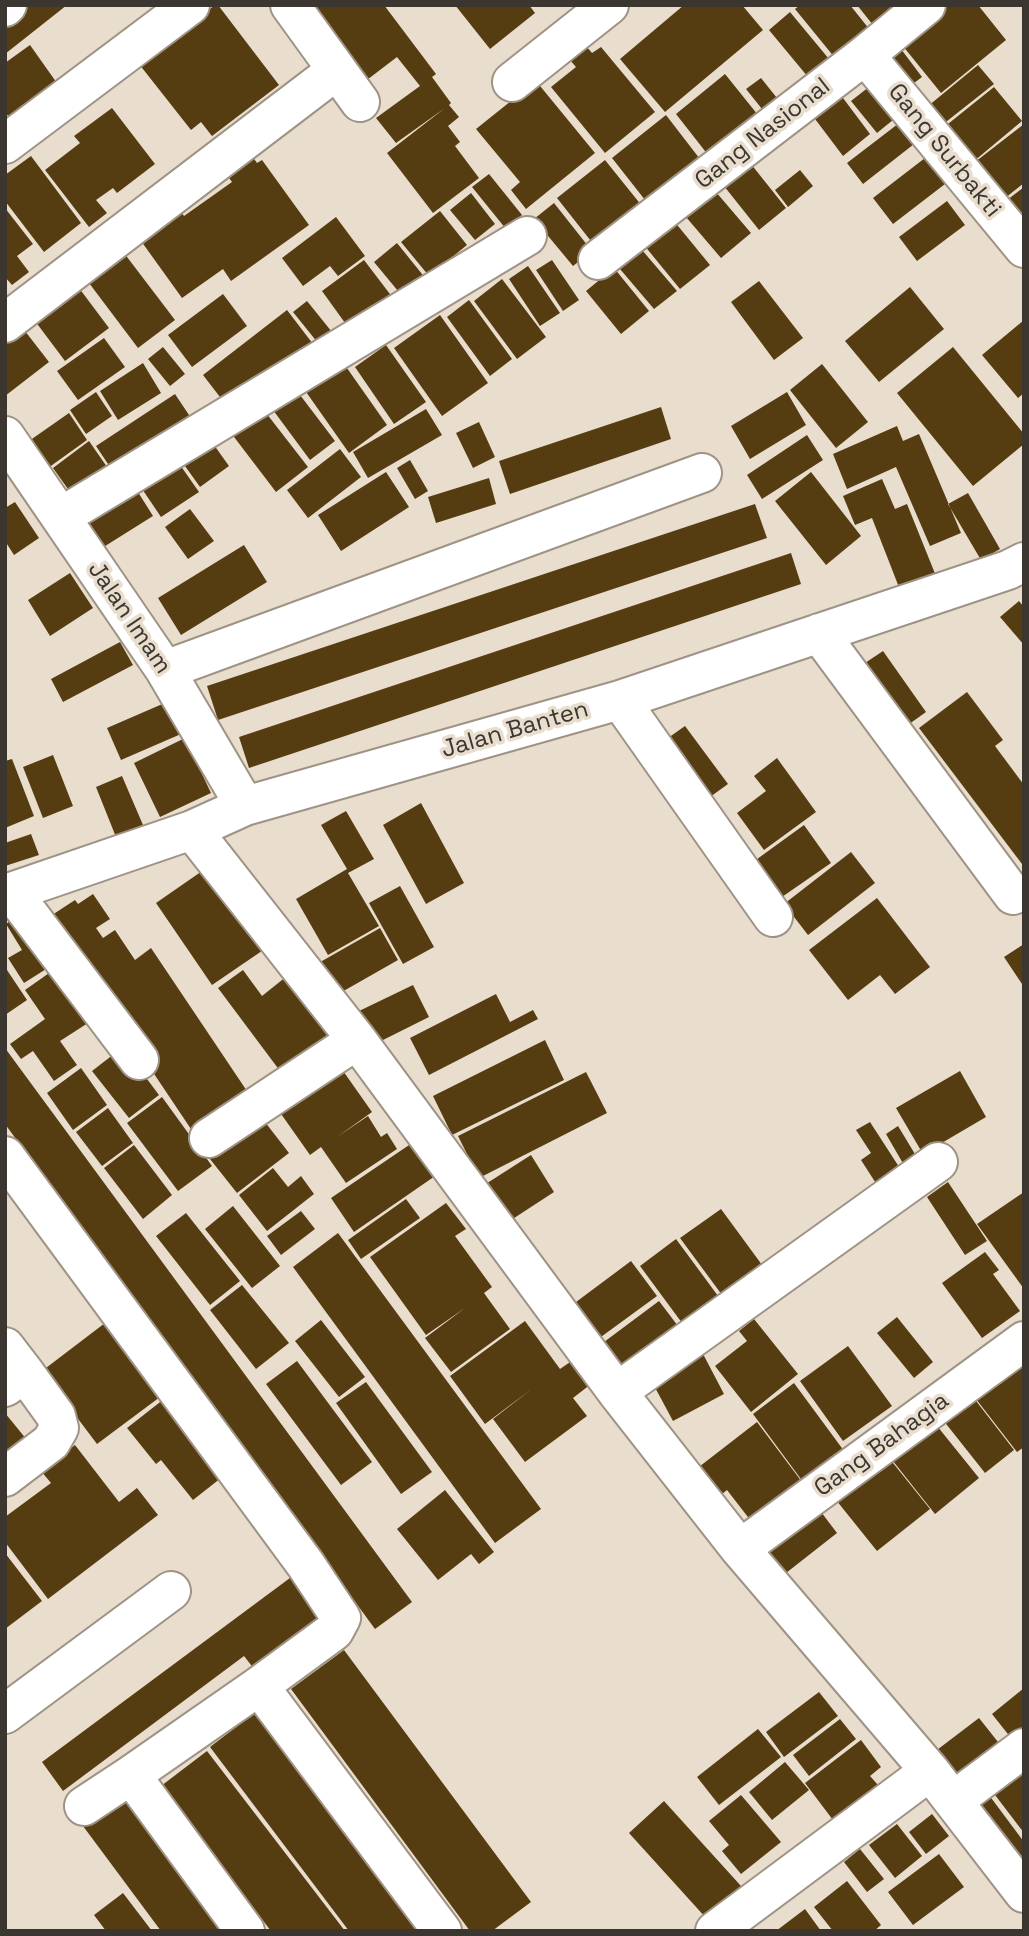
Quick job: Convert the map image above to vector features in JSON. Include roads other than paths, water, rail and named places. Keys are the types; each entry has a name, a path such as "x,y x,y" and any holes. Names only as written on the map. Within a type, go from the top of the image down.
{"street":[{"path":"5,144 190,5"},
{"path":"290,5 360,102"},
{"path":"512,82 609,5"},
{"name":"Gang Nasional","path":"598,260 926,5"},
{"name":"Gang Surbakti","path":"865,55 1024,248"},
{"path":"5,323 337,70"},
{"path":"62,516 527,236"},
{"name":"Jalan Imam","path":"5,436 62,516 164,670 245,806"},
{"path":"164,670 702,473"},
{"name":"Jalan Banten","path":"9,893 192,830 245,806 620,700 1008,570 1024,562"},
{"path":"819,633 1013,895"},
{"path":"620,700 772,916"},
{"path":"192,830 357,1041 617,1392 740,1549 930,1771 1024,1893"},
{"path":"9,893 139,1060"},
{"path":"209,1138 357,1041"},
{"path":"5,1156 341,1618 334,1631 260,1686 84,1806"},
{"path":"617,1392 938,1161"},
{"name":"Gang Bahagia","path":"740,1549 1024,1341"},
{"path":"5,1477 51,1442 59,1428 56,1416 12,1369"},
{"path":"5,1714 171,1591"},
{"path":"260,1686 442,1931"},
{"path":"953,1801 1024,1748"},
{"path":"715,1931 930,1771"},
{"path":"131,1775 245,1931"}]}
